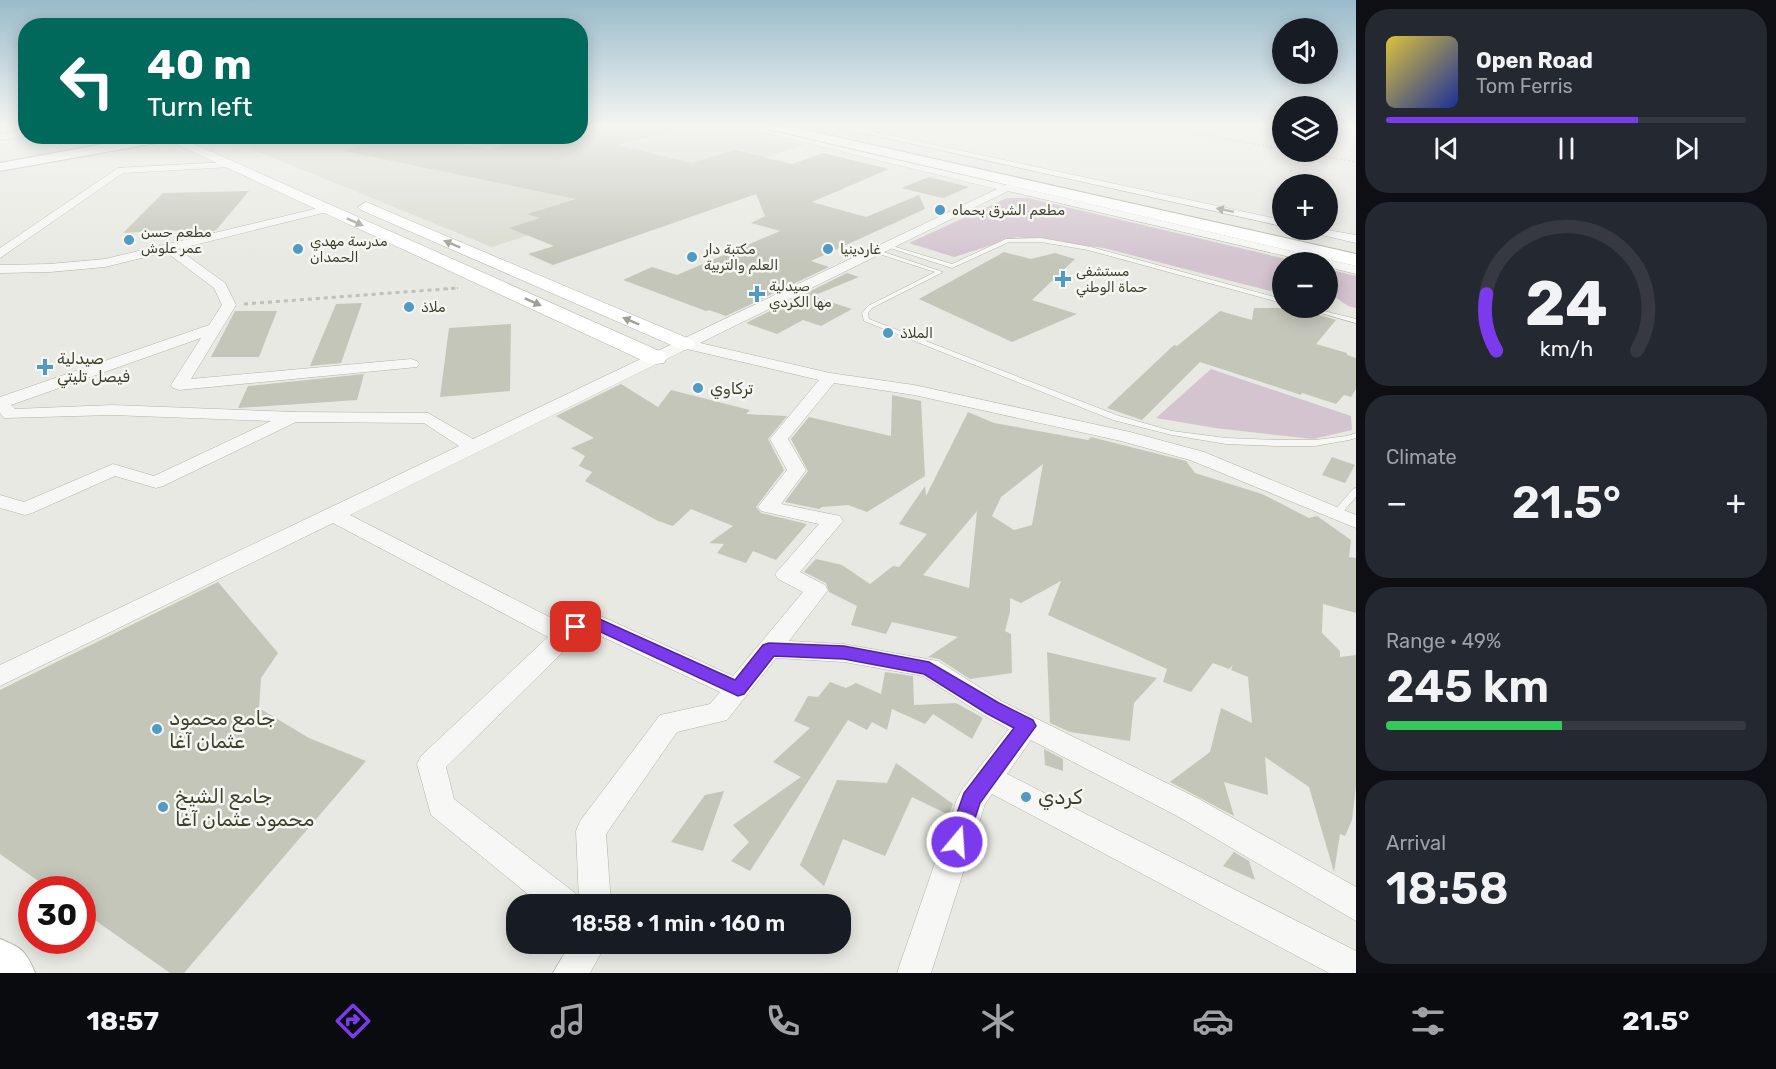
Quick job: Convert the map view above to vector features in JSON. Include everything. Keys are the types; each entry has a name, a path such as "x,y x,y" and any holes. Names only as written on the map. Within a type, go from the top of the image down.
{"main road":[{"path":"238,169 656,358"},
{"path":"945,169 1011,186 1356,260"},
{"path":"990,169 1356,252"},
{"path":"356,202 685,344"},
{"path":"0,966 9,973"}],"street":[{"path":"0,255 121,170 142,169"},
{"path":"936,169 1281,252"},
{"path":"1036,169 1272,221"},
{"path":"0,676 1011,186"},
{"path":"0,269 50,268 105,263 327,209"},
{"path":"1338,235 1356,239"},
{"path":"169,248 220,286 229,305 179,385 411,363"},
{"path":"1338,266 1356,270"},
{"path":"215,328 0,403 10,414 112,410 294,417 428,418 473,447"},
{"path":"685,344 830,378 914,390 1124,436 1197,456 1356,522"},
{"path":"594,894 591,831 669,723 718,713 817,590 786,574 833,521 768,507 797,470 779,439 830,378"},
{"path":"0,501 25,509 113,470 156,482 294,417"},
{"path":"333,515 565,636"},
{"path":"551,894 441,806 431,764 586,618 738,689"},
{"path":"769,650 844,653 929,668 992,708 1189,808 1356,905"},
{"path":"914,973 972,799 1026,726"},
{"path":"988,778 1356,969"},
{"path":"570,973 582,954"}],"lane":[{"path":"881,249 952,266 1008,240 1041,240 1089,248 1272,298"},
{"path":"881,249 940,272 870,307 865,313 866,320 1116,418 1172,433 1226,441 1315,443 1356,435"},
{"path":"1338,316 1356,321"},
{"path":"1337,513 1356,491"}],"path":[{"path":"229,305 435,291 488,282"}],"shaded area":[{"path":"302,169 729,169 492,247"},
{"path":"1007,198 1028,198 1272,256 1272,290 1104,248 1017,237 954,257 909,243"},
{"path":"1338,272 1356,276 1356,308 1338,299"},
{"path":"1211,369 1351,416 1352,430 1313,439 1215,428 1156,418"}],"building":[{"path":"433,169 888,169 812,202 866,217 919,195 925,209 811,261 829,267 726,316 706,311 623,280 652,267 677,275 780,231 751,223 765,216 756,194 553,265 528,254 554,246 509,228 540,218 527,214 576,199"},
{"path":"929,177 969,187 943,198 901,188"},
{"path":"249,191 216,230 194,236 185,230 123,233 163,193"},
{"path":"1004,252 1031,259 1055,253 1075,259 1032,300 1077,314 1012,342 919,299"},
{"path":"847,273 859,277 813,296 852,309 821,326 803,320 777,334 746,323"},
{"path":"362,303 341,363 310,366 336,304"},
{"path":"1254,308 1272,308 1272,318 1336,320 1316,344 1356,358 1356,389 1351,397 1344,395 1336,404 1200,362 1142,420 1107,408 1174,345 1177,346 1220,311 1252,320"},
{"path":"235,311 277,311 259,357 211,357"},
{"path":"511,324 510,391 440,397 449,328"},
{"path":"364,374 357,400 238,408 248,386"},
{"path":"621,384 658,407 671,390 750,410 746,414 787,416 768,439 784,470 756,507 761,513 807,524 776,560 753,551 746,563 717,553 724,544 709,543 733,526 691,509 673,526 658,521 585,481 592,472 579,466 585,456 571,448 594,438 556,416"},
{"path":"892,395 921,401 925,476 867,512 848,505 819,509 785,502 808,471 791,439 809,417 891,436"},
{"path":"968,412 994,423 1088,440 1091,437 1186,461 1195,473 1262,494 1309,518 1317,516 1351,540 1349,557 1356,558 1356,613 1323,604 1322,633 1340,651 1340,657 1356,655 1356,786 1352,820 1345,836 1340,834 1334,872 1309,787 1265,757 1268,795 1224,782 1234,816 1170,782 1210,752 1221,708 1252,723 1248,677 1231,670 1233,665 1229,669 1213,663 1191,692 1163,682 1167,669 1048,615 1061,581 1021,603 1010,598 1010,612 1005,631 1011,634 1012,673 970,679 939,659 928,657 958,637 892,622 886,634 851,625 857,606 829,592 826,583 804,572 816,559 842,565 870,584 893,566 899,567 927,534 899,524 925,486 926,496","holes":["1043,464 1032,525 1014,530 992,516 1001,497","977,511 969,588 923,575"]},
{"path":"1332,457 1355,465 1345,483 1322,475"},
{"name":"جامع الشيخ محمود عثمان آغا","path":"218,582 278,653 261,678 259,708 309,738 366,761 184,973 170,973 96,921 96,876 31,876 0,854 0,690"},
{"path":"1047,652 1157,678 1134,703 1130,741 1070,732 1050,723"},
{"path":"885,672 913,676 914,705 956,703 983,718 972,739 933,714 925,724 892,709 887,730 872,722 867,730 848,720 750,871 731,861 749,842 733,825 801,777 773,762 810,728 794,721 808,696 818,697 830,682 846,688 856,683 881,694"},
{"path":"1044,749 1063,759 1063,771 1045,765"},
{"path":"896,763 953,804 949,815 912,797 885,856 843,839 824,886 800,865 837,780 887,783"},
{"path":"724,791 703,851 671,842 705,795"},
{"path":"1234,852 1249,861 1255,880 1223,866"}],"place":[{"name":"مطعم الشرق بحماه","path":"940,210"},
{"name":"مطعم حسن عمر علوش","path":"129,240"},
{"name":"مدرسة مهدي الحمدان","path":"298,249"},
{"name":"غاردينيا","path":"828,249"},
{"name":"مكتبة دار العلم والتربية","path":"692,257"},
{"name":"مستشفى حماة الوطني","path":"1063,279"},
{"name":"صيدلية مها الكردي","path":"757,294"},
{"name":"ملاذ","path":"409,307"},
{"name":"الملاذ","path":"888,333"},
{"name":"صيدلية فيصل تليتي","path":"45,367"},
{"name":"تركاوي","path":"698,388"},
{"name":"جامع محمود عثمان آغا","path":"157,729"},
{"name":"كردي","path":"1026,797"},
{"name":"جامع الشيخ محمود عثمان آغا","path":"163,807"}],"route":[{"path":"576,627 586,618 738,689 769,650 844,653 929,668 992,708 1026,726 972,799 957,842"}]}
